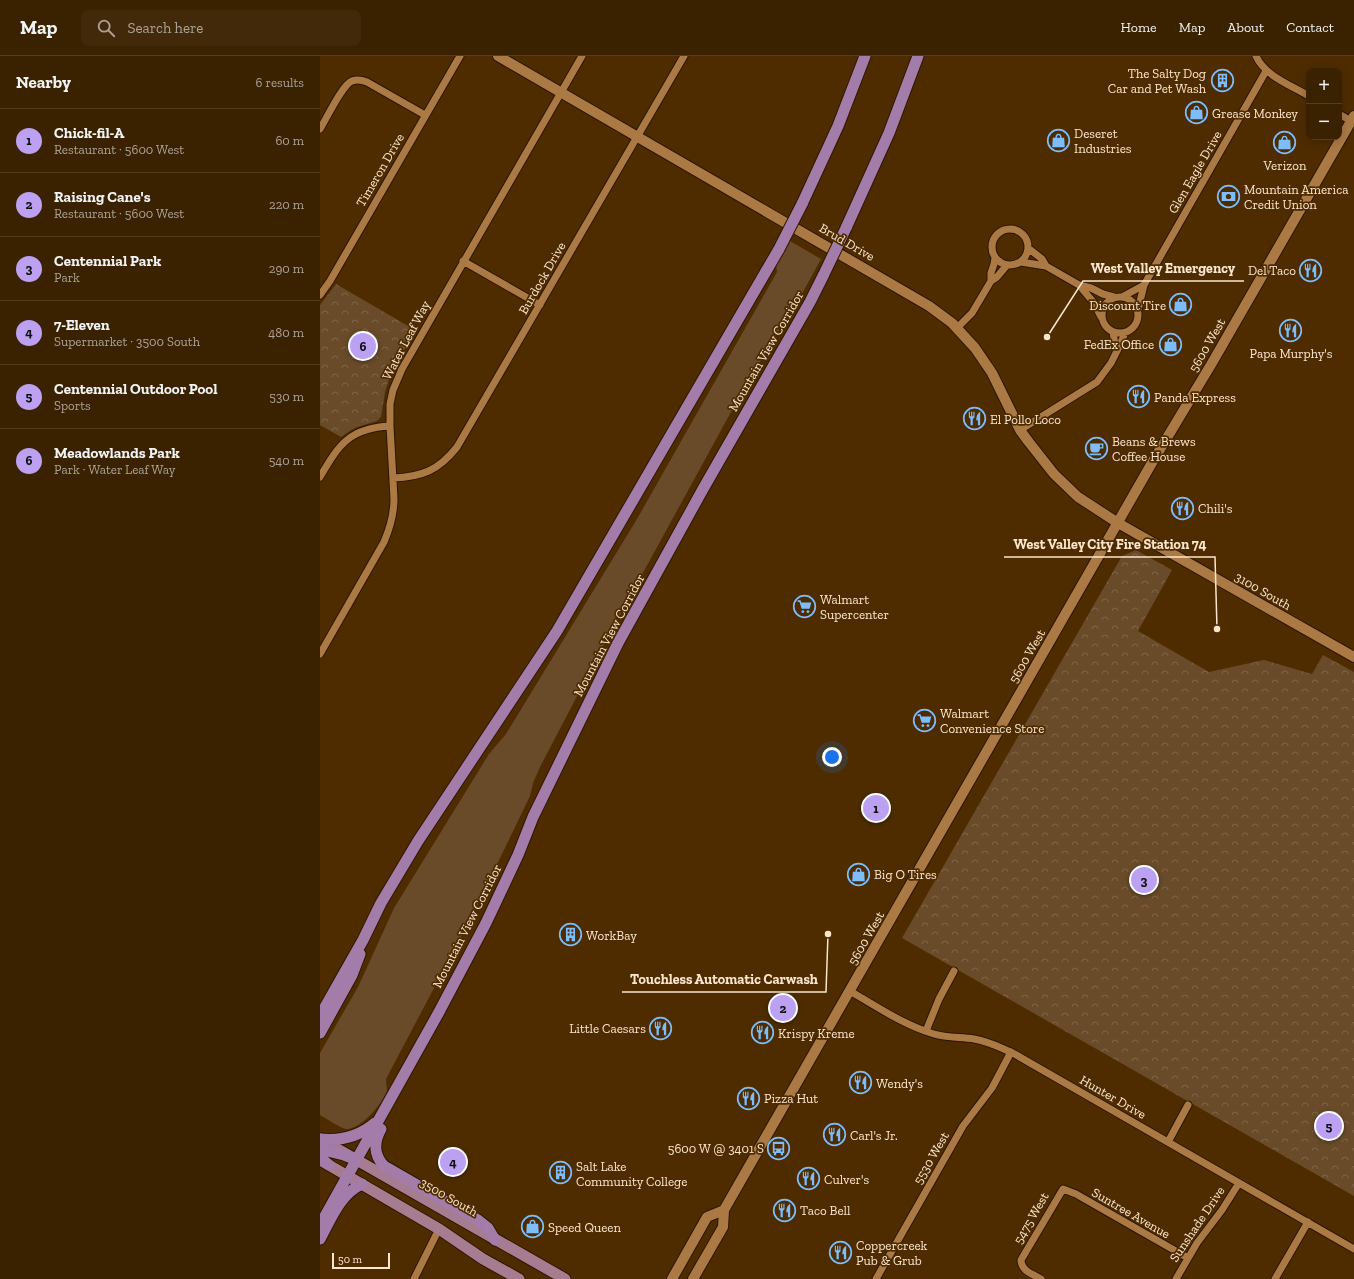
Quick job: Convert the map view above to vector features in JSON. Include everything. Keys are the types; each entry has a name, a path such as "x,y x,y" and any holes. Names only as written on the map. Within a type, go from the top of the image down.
{"highway":[{"path":"820,166 858,56"},
{"path":"320,1016 363,940 381,903 418,840 556,631 779,249 802,204 838,126 865,56"},
{"name":"Mountain View Corridor","path":"320,1225 439,1012 492,909 518,855 533,817 615,649 700,495 810,302 846,228 888,133 918,56"},
{"path":"320,1002 354,941 381,903"},
{"path":"320,1033 356,967 363,940"},
{"path":"439,1012 429,1043 377,1137 375,1144 376,1152 380,1162 384,1166 484,1224 495,1240"},
{"path":"320,1142 354,1135 368,1129 379,1120"},
{"path":"320,1142 357,1160"},
{"path":"320,1157 324,1162"},
{"path":"320,1239 344,1196 362,1184"}],"main road":[{"name":"Brud Drive","path":"498,56 937,311 957,328 976,348 987,365 1020,430 1042,460 1061,482 1078,497 1118,523"},
{"name":"5600 West","path":"693,1279 723,1227 724,1210 1118,523 1353,118"},
{"name":"3100 South","path":"1118,523 1354,657"},
{"name":"3500 South","path":"357,1160 565,1279"},
{"path":"324,1162 439,1229 484,1259 519,1279"},
{"path":"672,1279 707,1217 724,1210"}],"street":[{"name":"Timeron Drive","path":"320,295 330,281 460,56"},
{"name":"Water Leaf Way","path":"320,654 322,645 387,536 394,509 390,404 396,382 463,261 582,56"},
{"name":"Burdock Drive","path":"393,478 411,477 432,471 450,457 465,435 684,56"},
{"path":"1256,56 1266,71 1306,94"},
{"name":"Glen Eagle Drive","path":"1138,310 1144,285 1266,71"},
{"path":"320,129 343,89 353,80 367,82 425,115"},
{"path":"1342,115 1353,118"},
{"path":"1008,229 1019,231 1026,238 1028,248 1026,256 1021,262 1007,266 1000,263 995,258 991,243 995,236 1003,230 1008,229"},
{"path":"1028,248 1042,259 1046,266"},
{"path":"991,281 991,273 995,258"},
{"path":"463,261 540,305"},
{"path":"1021,262 1046,266 1079,285 1091,288 1114,298"},
{"path":"957,328 972,313 991,281 1007,266"},
{"path":"1079,285 1094,303 1107,329 1121,334 1131,330 1136,324 1138,317 1138,310 1132,301 1122,297"},
{"path":"1102,319 1101,315 1106,302 1114,298 1122,297 1144,285"},
{"path":"1113,332 1117,351"},
{"path":"1020,430 1095,384 1104,374 1125,333"},
{"path":"320,477 336,450 346,440 365,430 390,426"},
{"path":"926,1031 939,999 954,971"},
{"name":"Hunter Drive","path":"850,991 904,1022 926,1031 947,1037 980,1041 998,1046 1011,1052 1354,1249"},
{"name":"5530 West","path":"876,1279 963,1126 992,1088 1011,1052"},
{"path":"1168,1142 1188,1105"},
{"name":"Sunshade Drive","path":"1176,1279 1202,1235 1222,1210 1239,1183"},
{"name":"Suntree Avenue","path":"1062,1189 1076,1194 1188,1258"},
{"name":"5475 West","path":"1041,1279 1025,1269 1021,1264 1021,1260 1062,1189"},
{"path":"1275,1279 1308,1222"},
{"path":"414,1279 439,1229"}],"green space":[{"path":"790,241 821,259 767,352 754,370 610,633 540,767 533,783 530,796 472,916 386,1079 387,1091 385,1096 371,1114 359,1125 353,1128 344,1129 320,1115 320,1053 358,987 394,908 489,754 506,734 637,519 777,272 776,265"},
{"path":"336,284 415,330 390,376 385,392 381,417 377,421 354,428 341,437 320,425 320,305"},
{"path":"1136,550 1172,570 1138,631 1209,672 1264,660 1312,674 1323,655 1354,672 1354,1196 902,938 1122,556"}],"place":[{"name":"The Salty Dog Car and Pet Wash","path":"1222,80"},
{"name":"Grease Monkey","path":"1196,113"},
{"name":"Deseret Industries","path":"1059,140"},
{"name":"Verizon","path":"1285,143"},
{"name":"Mountain America Credit Union","path":"1228,196"},
{"name":"Del Taco","path":"1311,270"},
{"name":"Discount Tire","path":"1181,305"},
{"name":"Papa Murphy's","path":"1291,331"},
{"name":"West Valley Emergency","path":"1047,337"},
{"name":"FedEx Office","path":"1170,344"},
{"name":"Meadowlands Park","path":"363,346"},
{"name":"Panda Express","path":"1138,397"},
{"name":"El Pollo Loco","path":"974,419"},
{"name":"Beans & Brews Coffee House","path":"1097,448"},
{"name":"Chili's","path":"1183,508"},
{"name":"Walmart Supercenter","path":"804,606"},
{"name":"West Valley City Fire Station 74","path":"1217,629"},
{"name":"Walmart Convenience Store","path":"925,720"},
{"name":"Chick-fil-A","path":"876,808"},
{"name":"Big O Tires","path":"859,874"},
{"name":"Centennial Park","path":"1144,880"},
{"name":"Touchless Automatic Carwash","path":"828,934"},
{"name":"WorkBay","path":"571,935"},
{"name":"Raising Cane's","path":"783,1008"},
{"name":"Little Caesars","path":"661,1028"},
{"name":"Krispy Kreme","path":"763,1033"},
{"name":"Wendy's","path":"861,1083"},
{"name":"Pizza Hut","path":"748,1098"},
{"name":"Centennial Outdoor Pool","path":"1329,1126"},
{"name":"Carl's Jr.","path":"835,1135"},
{"name":"5600 W @ 3401 S","path":"779,1148"},
{"name":"7-Eleven","path":"453,1162"},
{"name":"Salt Lake Community College","path":"561,1173"},
{"name":"Culver's","path":"808,1179"},
{"name":"Taco Bell","path":"784,1210"},
{"name":"Speed Queen","path":"533,1227"},
{"name":"Coppercreek Pub & Grub","path":"840,1252"}]}
